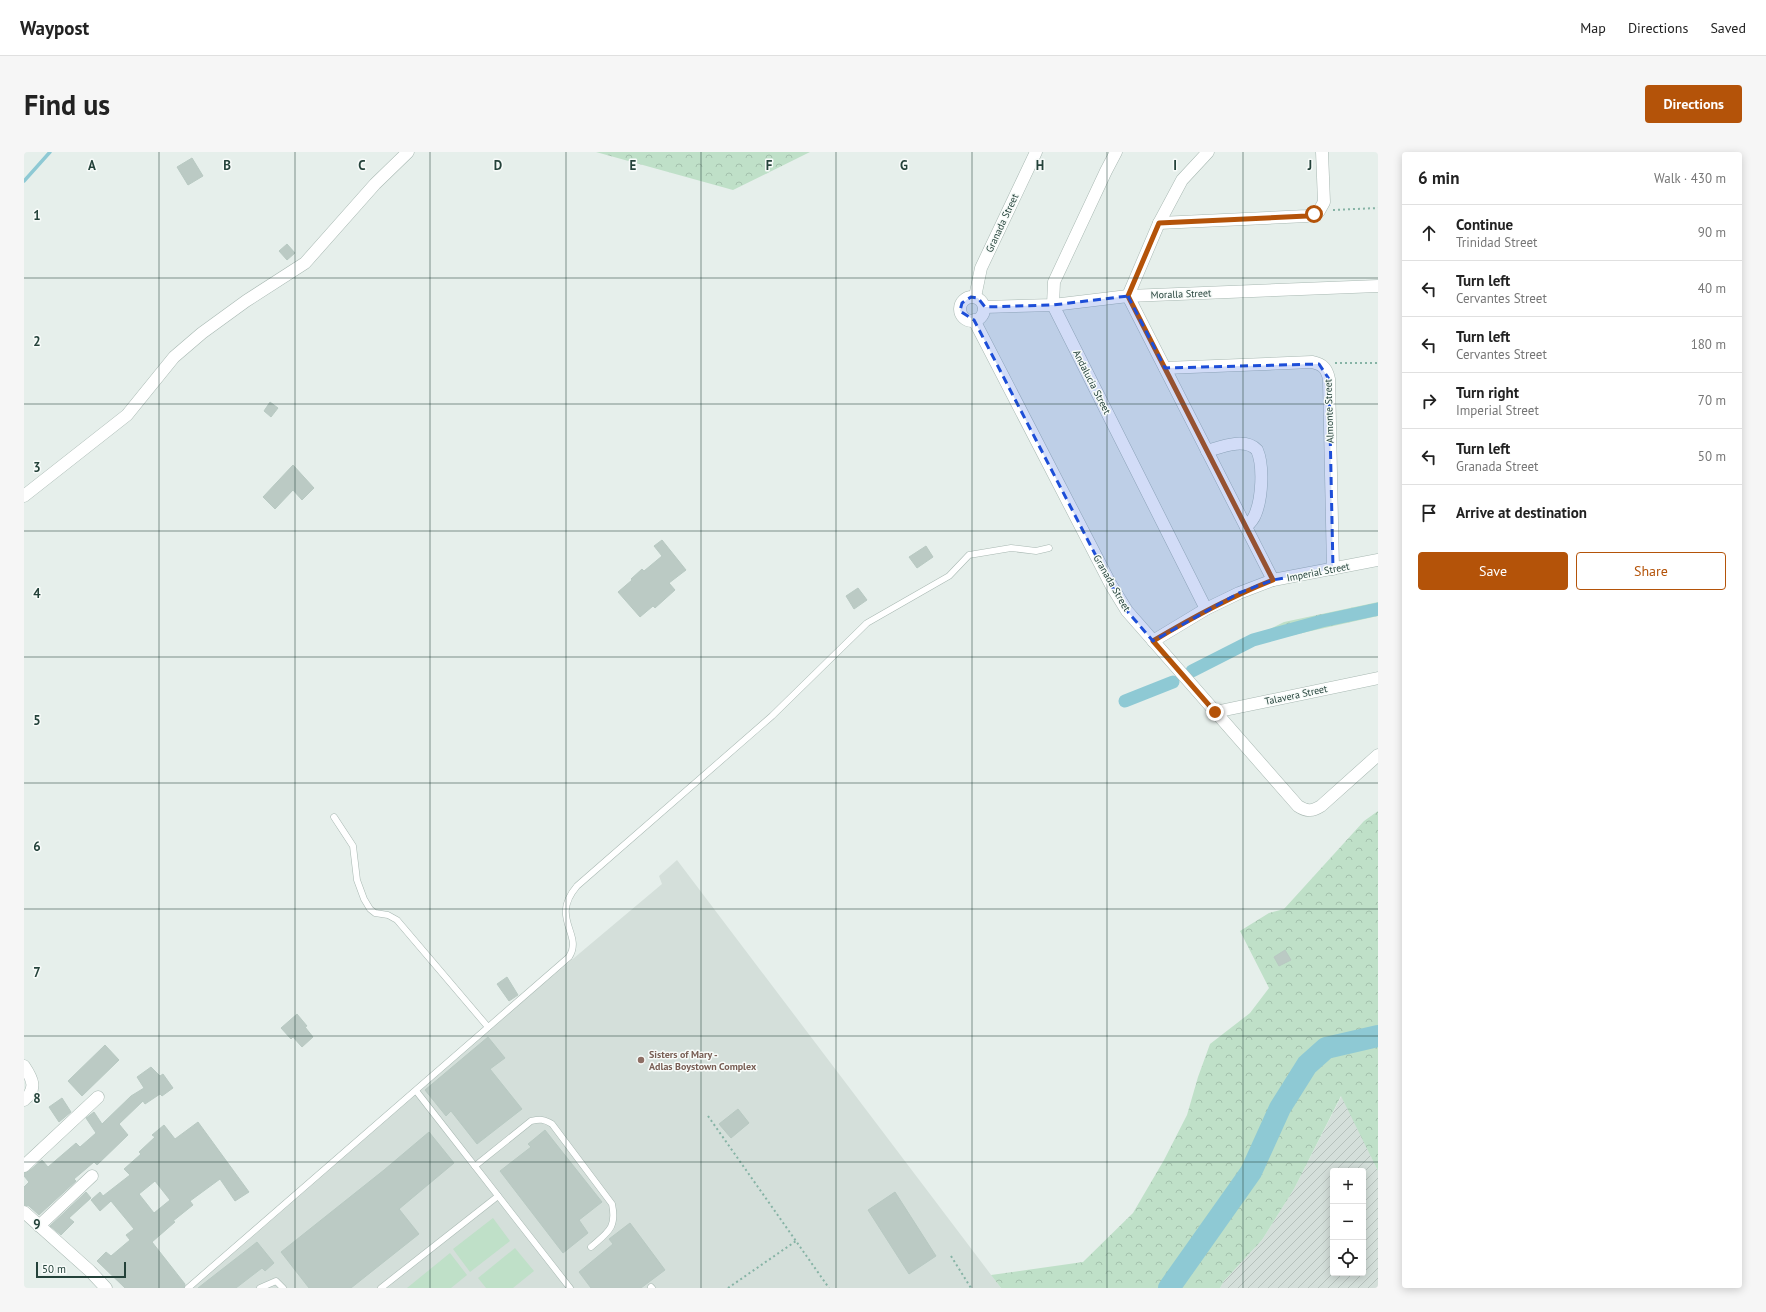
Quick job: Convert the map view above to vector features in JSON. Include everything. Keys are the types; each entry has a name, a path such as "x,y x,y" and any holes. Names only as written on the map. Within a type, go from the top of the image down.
{"street":[{"path":"24,496 127,415 174,357 202,333 246,301 305,263 375,184 408,152"},
{"name":"Granada Street","path":"975,297 981,268 1036,152"},
{"name":"Andalucia Street","path":"1116,152 1054,282 1053,305 1206,610"},
{"path":"1208,152 1182,180 1159,223 1128,296 1273,580"},
{"path":"1159,223 1307,216 1319,211 1324,202 1322,152"},
{"name":"Moralla Street","path":"984,307 1053,305 1128,296 1378,286"},
{"path":"975,297 981,301 984,307 981,317 974,320 964,317 960,311 964,300 975,297"},
{"name":"Granada Street","path":"974,320 1111,585 1127,611 1298,806 1304,810 1310,811 1322,806 1378,755"},
{"path":"1165,368 1312,362 1319,364"},
{"name":"Almonte Street","path":"1319,364 1325,368 1329,379 1333,569"},
{"path":"1207,451 1238,444 1250,446 1257,450 1261,466 1260,497 1255,515 1246,527"},
{"name":"Imperial Street","path":"1153,641 1206,610 1239,593 1273,580 1378,560"},
{"name":"Talavera Street","path":"1215,712 1378,678"},
{"path":"24,1066 32,1077 33,1083 32,1091 24,1100"},
{"path":"24,1166 98,1097"},
{"path":"39,1226 92,1176"},
{"path":"24,1212 90,1271 106,1288"}],"lane":[{"path":"188,1288 570,957 575,945 566,923 566,911 570,894 577,886 772,716 867,623 949,576 969,555 1011,548 1036,551 1049,548"},
{"path":"334,817 353,846 357,880 364,899 370,909 375,913 394,917 398,920 488,1027"},
{"path":"417,1092 570,1288"},
{"path":"475,1166 531,1122 539,1119 545,1120 552,1124 612,1204 615,1217 610,1231 591,1246"},
{"path":"381,1288 498,1196"},
{"path":"260,1288 276,1281 283,1288"}],"path":[{"path":"1319,211 1378,208"},
{"path":"1319,364 1378,363"},
{"path":"708,1116 829,1288"},
{"path":"728,1288 796,1241"},
{"path":"951,1256 972,1288"}],"highlighted area":[{"path":"1128,296 1165,368 1319,364 1329,379 1333,569 1273,580 1239,593 1153,641 1127,611 1111,585 974,320 960,311 962,303 971,297 978,298 985,307 1053,305"}],"shaded area":[{"name":"Sisters of Mary - Adlas Boystown Complex","path":"677,860 1001,1288 191,1288 492,1027 662,884 659,876"},
{"path":"1342,1095 1378,1171 1378,1288 1220,1288 1224,1281 1262,1240 1294,1189"}],"green space":[{"path":"596,152 810,152 733,190"},
{"path":"1378,602 1378,616 1253,644 1195,674 1190,669 1284,622"},
{"path":"1378,811 1378,1171 1341,1096 1294,1189 1262,1240 1224,1281 1220,1288 1001,1288 991,1275 1083,1262 1133,1213 1164,1160 1187,1115 1198,1077 1210,1044 1250,1013 1269,988 1240,931 1269,913 1284,909 1364,821"},
{"path":"493,1218 510,1241 470,1272 453,1249"},
{"path":"515,1248 534,1271 513,1288 486,1288 478,1278"},
{"path":"450,1253 467,1275 451,1288 407,1288"}],"building":[{"path":"192,158 203,176 188,185 177,167"},
{"path":"287,244 295,253 287,260 279,251"},
{"path":"270,402 278,408 271,417 264,411"},
{"path":"293,465 314,488 302,500 293,490 275,509 263,497"},
{"path":"662,540 686,570 669,583 675,590 655,608 653,606 640,617 618,592 642,569 644,571 662,556 654,546"},
{"path":"926,546 933,557 917,568 909,557"},
{"path":"858,588 867,600 854,609 846,596"},
{"path":"1285,950 1291,960 1279,966 1274,957"},
{"path":"507,977 518,995 509,1001 497,984"},
{"path":"297,1014 307,1026 305,1027 313,1037 302,1047 293,1037 291,1039 281,1028"},
{"path":"488,1037 505,1058 490,1069 522,1109 477,1144 451,1111 446,1116 425,1090"},
{"path":"105,1045 119,1060 82,1096 68,1081"},
{"path":"151,1067 160,1076 163,1074 173,1088 162,1096 160,1094 145,1104 143,1101 119,1124 128,1135 97,1165 94,1162 74,1179 76,1181 39,1215 29,1206 24,1205 24,1187 29,1182 24,1176 24,1173 29,1171 42,1160 48,1167 76,1143 80,1147 96,1133 86,1118 94,1112 102,1124 131,1096 144,1088 137,1077"},
{"path":"62,1098 71,1112 59,1122 49,1107"},
{"path":"738,1109 749,1123 731,1138 719,1124"},
{"path":"198,1122 249,1192 235,1201 220,1179 190,1201 193,1205 173,1221 175,1222 152,1242 185,1284 184,1288 125,1288 97,1261 106,1252 111,1256 130,1240 126,1235 134,1229 111,1201 100,1211 91,1200 100,1192 103,1196 130,1175 124,1169 141,1154 139,1152 155,1137 152,1135 164,1125 175,1139","holes":["155,1181 170,1200 154,1213 139,1194"]},
{"path":"545,1130 602,1202 579,1220 588,1233 563,1253 500,1171 531,1147 528,1144"},
{"path":"429,1132 454,1163 399,1209 419,1234 351,1288 309,1288 281,1252"},
{"path":"86,1192 91,1198 69,1218 74,1222 61,1235 50,1226"},
{"path":"895,1192 936,1256 909,1274 868,1210"},
{"path":"630,1223 665,1270 641,1288 591,1288 579,1272 613,1244 609,1239"},
{"path":"257,1242 274,1263 265,1271 262,1268 236,1288 198,1288"}],"waterway":[{"path":"24,181 50,152"},
{"path":"1192,671 1253,640 1322,621 1378,609"},
{"path":"1125,701 1173,682"},
{"path":"1169,1288 1251,1172 1280,1108 1307,1065 1326,1048 1378,1036"}],"place":[{"name":"Sisters of Mary - Adlas Boystown Complex","path":"641,1060"}],"route":[{"path":"1215,712 1153,641 1206,610 1239,593 1273,580 1128,296 1159,223 1307,216 1314,214"}]}
